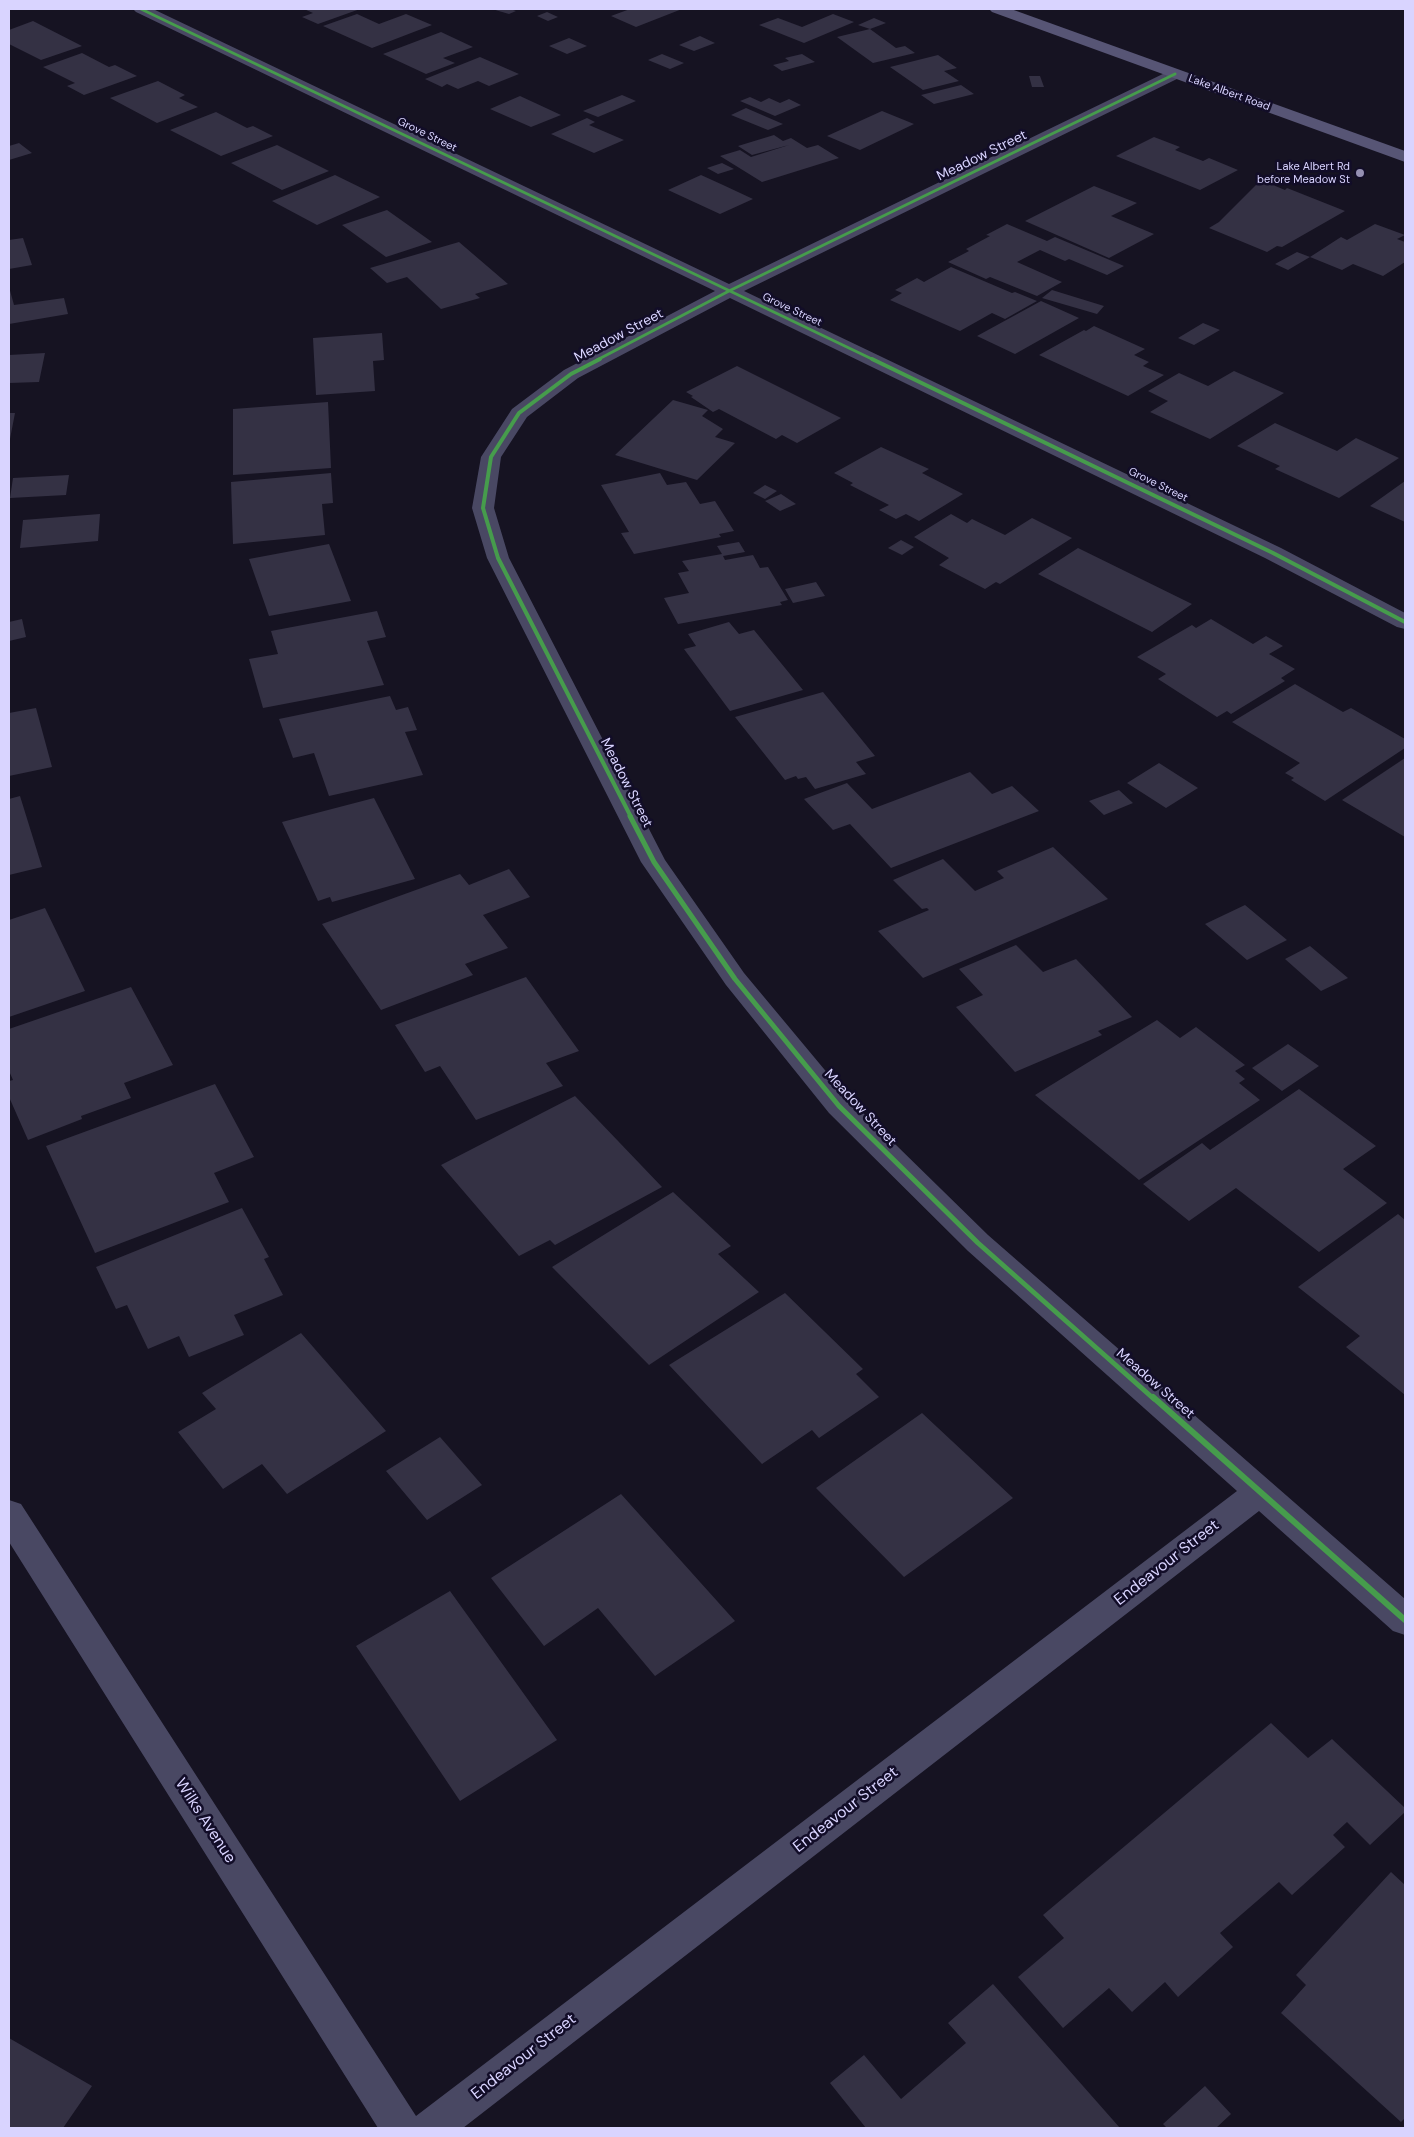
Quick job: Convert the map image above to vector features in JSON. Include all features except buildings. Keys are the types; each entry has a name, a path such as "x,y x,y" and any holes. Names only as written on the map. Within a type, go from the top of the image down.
{"main road":[{"name":"Lake Albert Road","path":"997,9 1405,157"}],"street":[{"name":"Grove Street","path":"141,9 1124,480 1273,553 1405,622"},
{"name":"Meadow Street","path":"1176,74 729,292 572,374 519,413 491,456 483,508 498,558 654,862 735,979 839,1106 978,1243 1405,1620"},
{"name":"Endeavour Street","path":"431,2128 1260,1492"},
{"name":"Wilks Avenue","path":"9,1514 401,2128"}],"cycle path":[{"path":"141,9 1089,463 1273,553 1405,622"},
{"path":"1175,74 729,291 571,374 519,413 491,457 483,508 498,558 654,862 735,979 839,1106 978,1243 1405,1620"}],"place":[{"name":"Lake Albert Rd before Meadow St","path":"1360,173"}]}
